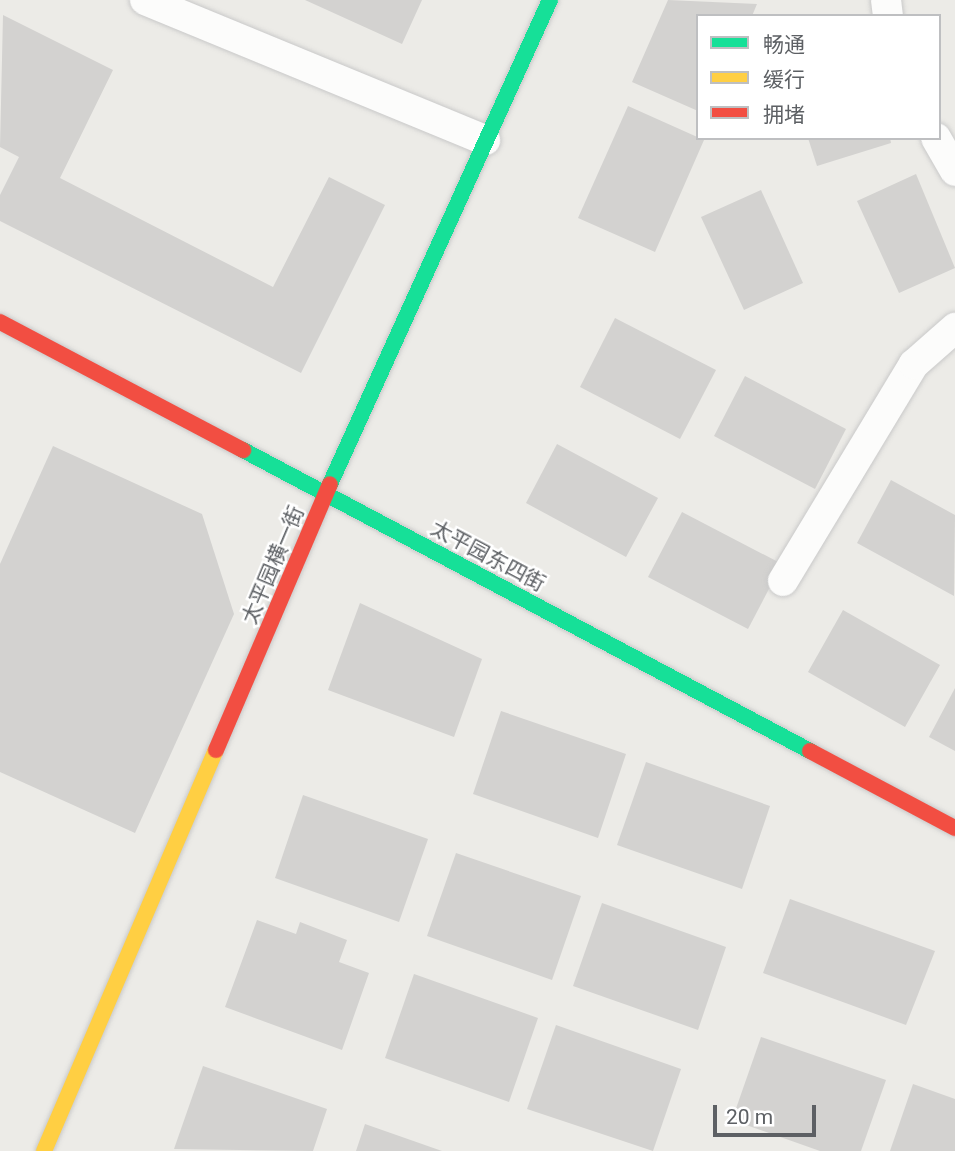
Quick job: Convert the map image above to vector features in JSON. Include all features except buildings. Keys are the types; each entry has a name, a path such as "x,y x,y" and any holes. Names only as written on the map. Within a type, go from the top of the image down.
{"street":[{"path":"145,0 485,140"},
{"name":"太平园横一街","path":"44,1151 326,494 550,0"},
{"path":"937,140 955,171"},
{"name":"太平园东四街","path":"0,322 955,828"},
{"path":"783,581 914,364 955,328"}],"traffic: fast":[{"path":"330,484 550,0"},
{"path":"243,450 810,751"}],"traffic: slow":[{"path":"44,1151 216,750"}],"traffic: jam":[{"path":"0,322 243,450"},
{"path":"216,750 330,484"},
{"path":"810,751 955,828"}]}
